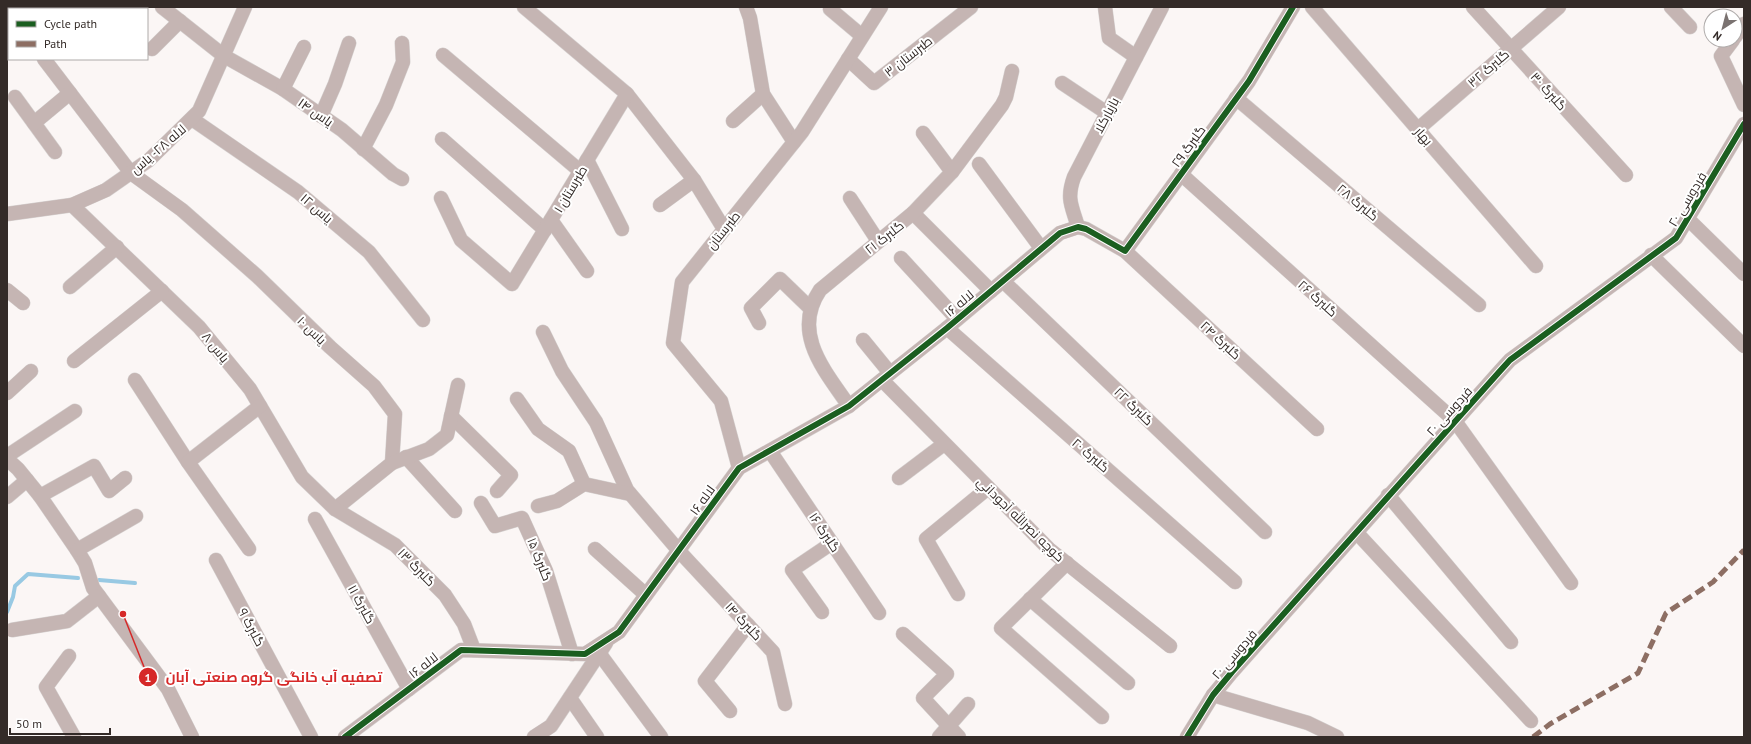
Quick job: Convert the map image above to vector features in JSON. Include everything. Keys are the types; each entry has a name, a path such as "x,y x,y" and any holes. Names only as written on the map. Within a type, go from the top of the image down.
{"street":[{"name":"یاس ۱۴","path":"162,7 224,56 283,89 342,130 392,174 402,179"},
{"name":"لاله ۲۸- یاس","path":"7,214 72,205 106,190 149,160 200,111 245,7"},
{"path":"524,7 627,94 694,180 724,230"},
{"path":"746,7 750,18 763,94 794,142"},
{"name":"طبرستان","path":"739,468 721,401 673,343 682,282 802,132 881,7"},
{"name":"طبرستان ۳","path":"848,59 874,83 971,7"},
{"path":"1105,7 1109,38 1136,57"},
{"name":"بازیارکلا","path":"1078,227 1070,204 1069,191 1074,177 1162,7"},
{"name":"گلبرگ ۲۹","path":"1125,251 1249,81 1293,7"},
{"name":"بهار","path":"1312,7 1536,266"},
{"name":"گلبرگ ۳۰","path":"1473,7 1626,175"},
{"name":"گلبرگ ۳۲","path":"1418,129 1559,7"},
{"path":"1671,7 1690,27"},
{"path":"830,9 862,36"},
{"path":"152,48 180,21"},
{"path":"321,116 335,84 349,43"},
{"path":"363,149 386,104 403,62 402,44"},
{"path":"283,89 304,47"},
{"path":"1728,48 1722,56 1743,101"},
{"path":"443,55 584,166 622,229"},
{"name":"یاس ۱۰","path":"45,60 131,172 182,210 257,276 330,347 374,386 395,414 392,462"},
{"name":"گلبرگ ۲۱","path":"850,406 818,360 813,349 809,329 811,309 814,299 820,290 913,213 952,172 999,109 1006,96 1012,71"},
{"path":"1062,83 1107,113"},
{"path":"34,123 70,93"},
{"name":"طبرستان ۱","path":"441,198 461,240 512,284 627,94"},
{"path":"733,121 763,94"},
{"path":"15,97 55,152"},
{"name":"گلبرگ ۲۸","path":"1236,98 1479,305"},
{"name":"یاس ۱۲","path":"192,119 298,192 369,252 423,320"},
{"name":"فردوسی ۲۰","path":"1187,737 1213,695 1232,672 1388,495 1510,360 1676,238 1744,124"},
{"path":"923,133 952,172"},
{"path":"442,139 548,225 587,271"},
{"path":"979,164 1041,248"},
{"name":"گلبرگ ۲۶","path":"1181,174 1455,421 1571,583"},
{"path":"660,205 694,180"},
{"path":"850,198 878,241"},
{"name":"یاس ۸","path":"72,205 199,326 250,389 302,477 335,509"},
{"path":"913,213 991,291"},
{"path":"1688,219 1744,274"},
{"path":"1078,227 1086,229 1125,251"},
{"name":"لاله ۱۶","path":"345,737 460,650 584,654 619,632 739,468 850,406 952,324 1060,233 1078,227"},
{"path":"70,287 116,247"},
{"name":"گلبرگ ۲۴","path":"1125,251 1317,429"},
{"path":"1651,255 1744,346"},
{"name":"گلبرگ ۲۰","path":"901,258 952,324 1235,582"},
{"path":"759,323 751,308 780,279 811,309"},
{"name":"گلبرگ ۲۲","path":"1003,281 1265,532"},
{"path":"7,290 23,303"},
{"path":"74,361 162,291"},
{"name":"گلبرگ ۱۴","path":"543,332 562,371 596,422 627,490 679,551 773,652 785,704"},
{"name":"كوچه نصرالله آجوداني","path":"863,340 886,377 944,444 1049,549 1170,646"},
{"path":"7,393 31,371"},
{"path":"135,380 188,462 249,549"},
{"path":"335,509 392,462 429,449 447,435 458,384"},
{"path":"517,399 538,429 569,451 584,484"},
{"path":"188,462 260,406"},
{"path":"75,411 7,457 40,496 77,550 85,563 96,592 168,689 192,737"},
{"path":"452,416 511,475 497,491"},
{"path":"899,478 944,444"},
{"name":"گلبرگ ۱۶","path":"770,450 879,613"},
{"path":"406,457 454,511"},
{"path":"40,496 94,466 109,491 125,478"},
{"path":"7,497 27,480"},
{"path":"538,506 557,501 584,484 630,494"},
{"path":"958,594 926,539 988,488"},
{"path":"1388,495 1511,642"},
{"name":"گلبرگ ۱۵","path":"481,503 495,526 522,518 546,572 572,654"},
{"name":"گلبرگ ۱۳","path":"335,509 395,545 445,595 464,624 474,650"},
{"path":"77,550 136,516"},
{"name":"گلبرگ ۱۱","path":"315,519 409,689"},
{"path":"1356,533 1530,721"},
{"path":"822,612 792,570 832,543"},
{"path":"595,549 646,595"},
{"name":"گلبرگ ۹","path":"216,560 311,737"},
{"path":"1067,563 1000,628 1102,717"},
{"path":"12,630 67,621 96,592"},
{"path":"1030,599 1128,684"},
{"path":"730,711 705,681 748,625"},
{"path":"904,634 947,674 923,698 959,737"},
{"path":"534,737 551,726 608,639"},
{"path":"599,653 661,737"},
{"path":"69,656 46,687 74,737"},
{"path":"1213,695 1308,723 1337,737"},
{"path":"570,698 597,737"},
{"path":"939,737 968,704"}],"waterway":[{"path":"7,612 13,597 15,586 28,574 78,578"},
{"path":"99,580 135,583"}],"marked path":[{"path":"1533,737 1550,724 1638,673 1666,613 1713,582 1744,550"}],"cycle path":[{"path":"345,737 461,650 585,654 619,632 739,468 849,406 947,328 1060,233 1078,227 1086,229 1125,251 1249,81 1293,7"},
{"path":"1187,737 1213,695 1232,672 1510,360 1676,238 1744,124"}],"place":[{"name":"تصفیه آب خانگی گروه صنعتی آبان","path":"123,614"}]}
